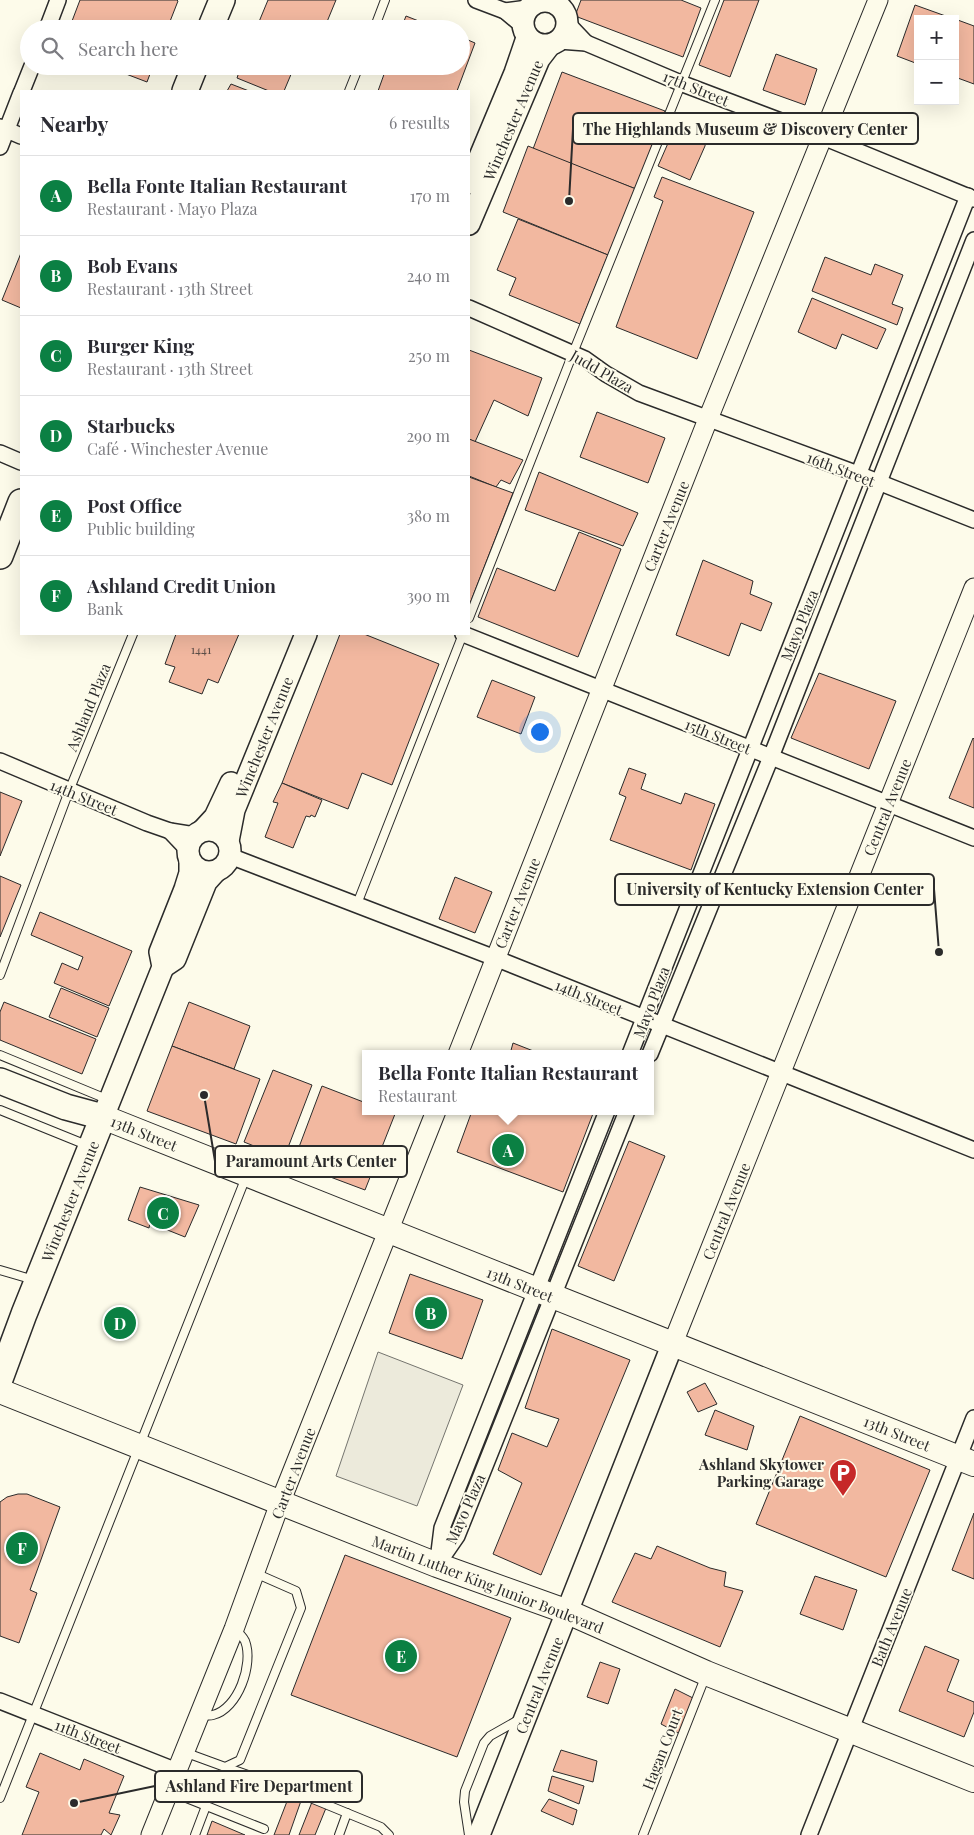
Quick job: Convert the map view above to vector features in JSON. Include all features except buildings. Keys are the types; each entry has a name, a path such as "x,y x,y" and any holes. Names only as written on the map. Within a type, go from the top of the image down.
{"highway":[{"path":"214,20 222,0"},
{"path":"185,90 191,75"},
{"path":"0,556 20,505"},
{"name":"13th Street","path":"0,1082 66,1107 107,1109"},
{"name":"Winchester Avenue","path":"0,1379 37,1281 107,1109"}],"main road":[{"path":"549,1 556,4 560,24 541,46 532,15 549,1"},
{"name":"Winchester Avenue","path":"470,182 515,73 532,15"},
{"name":"Winchester Avenue","path":"470,222 539,59 560,24"},
{"name":"Winchester Avenue","path":"163,968 160,952 186,888 194,844 215,817 226,793 265,702 290,635"},
{"name":"Winchester Avenue","path":"229,849 234,810 306,635"},
{"path":"210,829 218,831 229,849 227,863 215,872 201,871 194,867 194,844 210,829"},
{"name":"Winchester Avenue","path":"107,1109 163,968 175,959 206,882 215,872"},
{"name":"13th Street","path":"107,1109 247,1174 966,1461"},
{"name":"Central Avenue","path":"479,1835 673,1343"},
{"name":"Martin Luther King Junior Boulevard","path":"0,1391 437,1565 568,1612 706,1673 974,1780"}],"street":[{"path":"50,20 58,0"},
{"path":"476,0 505,11 532,15"},
{"name":"Carter Avenue","path":"460,1050 708,419 878,0"},
{"name":"17th Street","path":"560,24 586,43 683,84 823,137 971,197"},
{"path":"23,90 29,75"},
{"path":"0,147 3,128 20,96"},
{"path":"3,128 20,136"},
{"name":"Mayo Plaza","path":"632,1050 858,474 971,197"},
{"name":"Mayo Plaza","path":"652,1050 771,757 974,240"},
{"name":"Judd Plaza","path":"470,308 585,359 606,374 639,393 708,419"},
{"name":"16th Street","path":"708,419 858,474 974,520"},
{"path":"0,453 20,462"},
{"name":"Central Avenue","path":"673,1343 974,588"},
{"name":"15th Street","path":"465,635 974,838"},
{"name":"14th Street","path":"0,761 170,831 194,844"},
{"name":"14th Street","path":"229,849 357,904 974,1150"},
{"name":"Carter Avenue","path":"151,1835 234,1629 280,1503 390,1231 434,1115"},
{"name":"Mayo Plaza","path":"544,1294 607,1115"},
{"name":"Mayo Plaza","path":"437,1565 442,1528 544,1294 625,1115"},
{"name":"Bath Avenue","path":"809,1835 850,1731 966,1461 974,1418"},
{"name":"11th Street","path":"0,1701 177,1770"}],"lane":[{"path":"377,20 385,0"},
{"path":"470,615 715,0"},
{"path":"349,90 355,75"},
{"name":"Ashland Plaza","path":"0,975 69,791 133,635"},
{"path":"357,904 462,635"},
{"path":"0,1055 107,1109"},
{"path":"0,1110 91,1147"},
{"path":"0,1798 247,1174"},
{"path":"0,1270 37,1281"},
{"path":"224,1766 240,1760 301,1608 296,1591 255,1573"},
{"path":"199,1715 212,1716 220,1712 234,1699 240,1688 248,1667 248,1658 244,1639 234,1629"},
{"name":"Hagan Court","path":"643,1835 706,1673"},
{"path":"470,1835 464,1802 465,1791 484,1743 490,1736 526,1716"},
{"path":"184,1752 291,1790 381,1827 387,1834"},
{"path":"169,1791 264,1829"},
{"path":"195,1835 206,1806"},
{"path":"339,1835 347,1813"}],"shaded area":[{"path":"378,1352 463,1385 417,1506 336,1476"}],"place":[{"name":"The Highlands Museum & Discovery Center","path":"569,201"},
{"name":"University of Kentucky Extension Center","path":"939,952"},
{"name":"Paramount Arts Center","path":"204,1095"},
{"name":"Bella Fonte Italian Restaurant","path":"508,1150"},
{"name":"Burger King","path":"163,1213"},
{"name":"Bob Evans","path":"431,1313"},
{"name":"Starbucks","path":"120,1323"},
{"name":"Ashland Skytower Parking Garage","path":"843,1497"},
{"name":"Ashland Credit Union","path":"22,1548"},
{"name":"Post Office","path":"401,1656"},
{"name":"Ashland Fire Department","path":"74,1803"}]}
